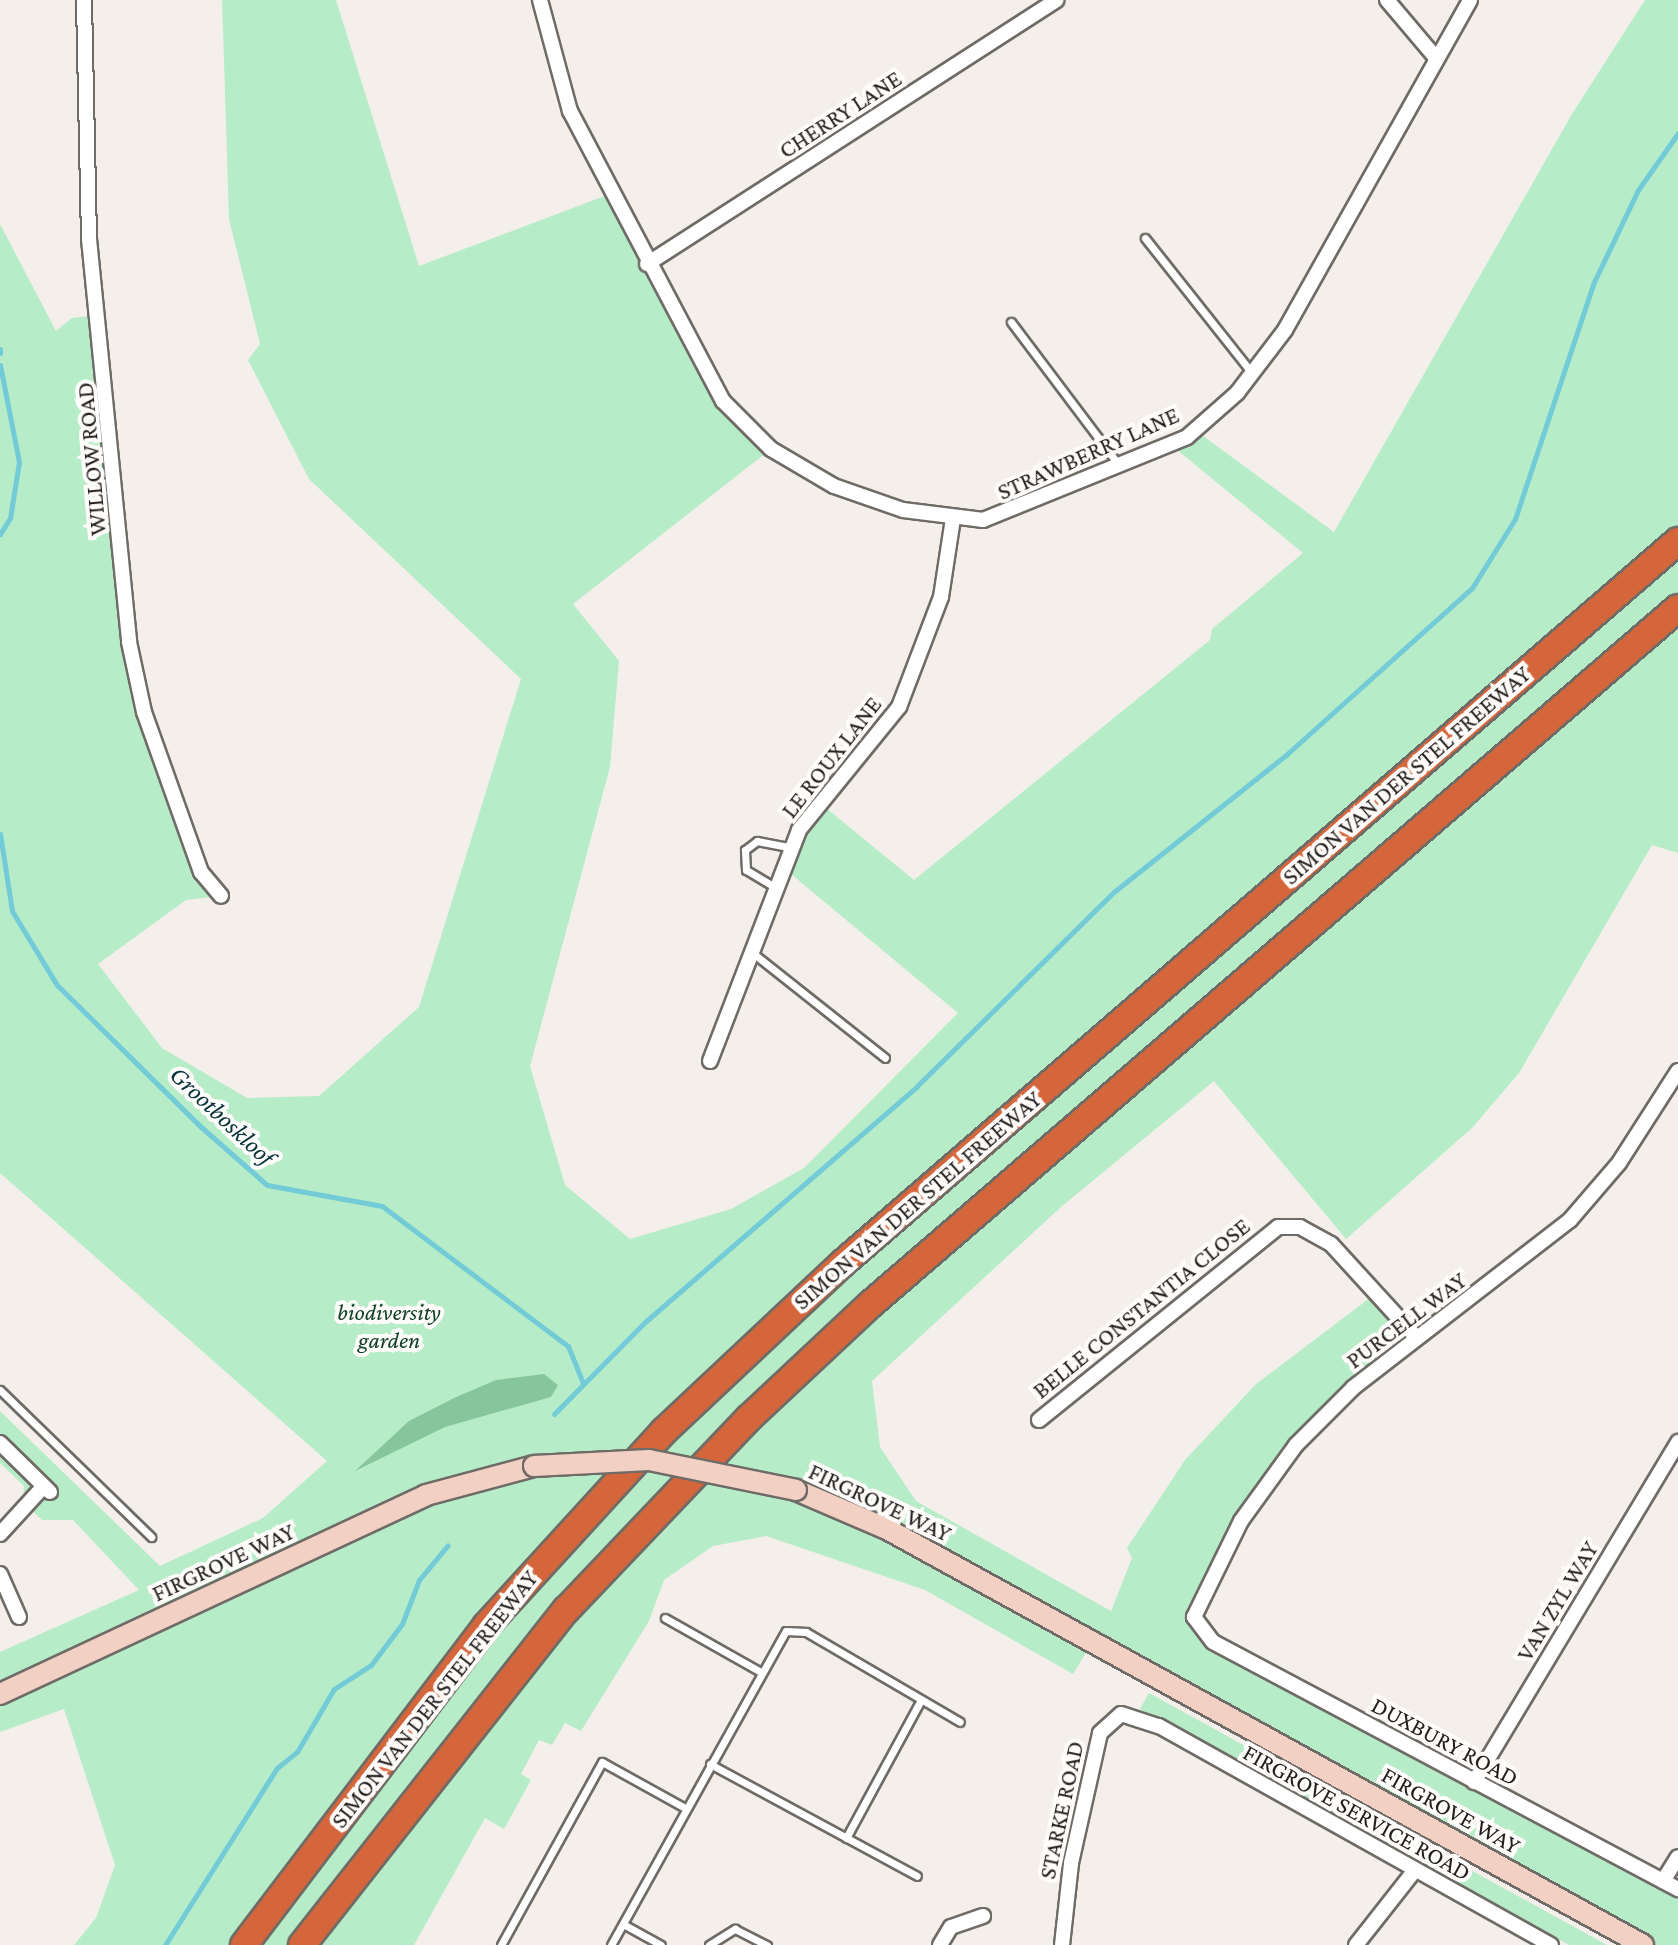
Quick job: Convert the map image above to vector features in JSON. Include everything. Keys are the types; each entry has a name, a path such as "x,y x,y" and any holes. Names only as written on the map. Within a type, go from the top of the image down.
{"highway":[{"name":"SIMON VAN DER STEL FREEWAY","path":"244,1945 486,1626 664,1431 854,1253 1678,541"},
{"name":"SIMON VAN DER STEL FREEWAY","path":"302,1945 469,1725 728,1438 872,1303 1678,608"}],"street":[{"name":"WILLOW ROAD","path":"84,0 89,239 129,642 144,712 201,872 221,896"},
{"name":"STRAWBERRY LANE","path":"540,0 570,111 647,264 723,401 771,449 870,501 953,519 1010,514 1187,437 1252,373 1285,330 1470,0"},
{"name":"CHERRY LANE","path":"647,264 1056,0"},
{"path":"1387,0 1436,58"},
{"name":"LE ROUX LANE","path":"710,1061 754,954 799,830 899,707 941,597 953,519"},
{"name":"PURCELL WAY","path":"1197,1627 1196,1604 1264,1486 1322,1417 1416,1337 1570,1220 1619,1163 1678,1071"},
{"name":"BELLE CONSTANTIA CLOSE","path":"1039,1420 1278,1227 1300,1227 1331,1244 1416,1337"},
{"name":"VAN ZYL WAY","path":"1474,1782 1678,1442"},
{"path":"0,1443 47,1489 0,1534"},
{"name":"FIRGROVE WAY","path":"0,1694 426,1495 534,1466 661,1461 796,1490 887,1529 1643,1945"},
{"path":"0,1574 19,1617"},
{"name":"DUXBURY ROAD","path":"1197,1627 1474,1782 1678,1889"},
{"name":"STARKE ROAD","path":"1062,1945 1071,1863 1100,1733 1121,1714 1141,1717"},
{"name":"FIRGROVE SERVICE ROAD","path":"1141,1717 1551,1945"},
{"path":"1663,1881 1678,1857"},
{"path":"1356,1945 1415,1870"},
{"path":"940,1945 951,1927 983,1916"}],"lane":[{"path":"1145,238 1252,373"},
{"path":"1011,322 1120,467"},
{"path":"778,889 749,873 743,855 757,841 793,848"},
{"path":"754,954 885,1058"},
{"path":"0,1390 151,1537"},
{"path":"665,1618 761,1672"},
{"path":"611,1945 780,1638 796,1628 960,1722"},
{"path":"846,1838 921,1700"},
{"path":"501,1945 602,1762 685,1808"},
{"path":"710,1764 917,1876"},
{"path":"623,1924 661,1945"},
{"path":"709,1945 735,1929 767,1945"}],"green space":[{"name":"biodiversity garden","path":"222,0 336,0 419,266 610,194 698,363 771,449 573,604 619,661 610,767 530,1066 565,1185 630,1239 731,1209 804,1168 958,1013 785,869 820,803 914,880 1210,640 1212,629 1303,553 1171,445 1195,430 1334,532 1572,114 1645,0 1678,0 1678,853 1652,845 1519,1073 1472,1128 1346,1239 1214,1081 1061,1207 872,1381 880,1447 916,1501 1111,1611 1132,1558 1127,1548 1185,1460 1256,1384 1379,1291 1416,1337 1353,1388 1264,1486 1197,1627 1678,1889 1678,1945 1643,1945 1092,1643 1073,1674 925,1590 766,1536 713,1546 664,1580 649,1621 581,1731 565,1723 552,1745 539,1740 521,1774 531,1780 504,1829 485,1818 414,1945 74,1945 96,1918 115,1865 64,1709 0,1732 0,1652 139,1590 73,1520 42,1520 23,1502 24,1486 0,1463 0,1411 160,1566 263,1518 327,1461 0,1173 0,224 56,331 72,318 99,315 129,642 201,872 221,896 186,900 98,964 162,1048 247,1098 319,1096 419,1007 521,679 309,479 248,360 260,344 229,219"},
{"path":"544,1374 558,1385 551,1397 445,1427 355,1471 409,1421 496,1380"},
{"path":"1149,1693 1607,1945 1569,1945 1140,1709"}],"waterway":[{"path":"554,1414 645,1322 917,1086 1115,891 1287,754 1472,588 1515,519 1593,284 1638,190 1678,133"},
{"name":"Grootboskloof","path":"0,365 19,462 10,518 0,534"},
{"name":"Grootboskloof","path":"0,834 12,911 57,985 200,1126 267,1185 382,1206 568,1346 583,1383"},
{"path":"165,1945 277,1768 297,1752 334,1689 371,1665 402,1624 419,1580 448,1545"}]}
